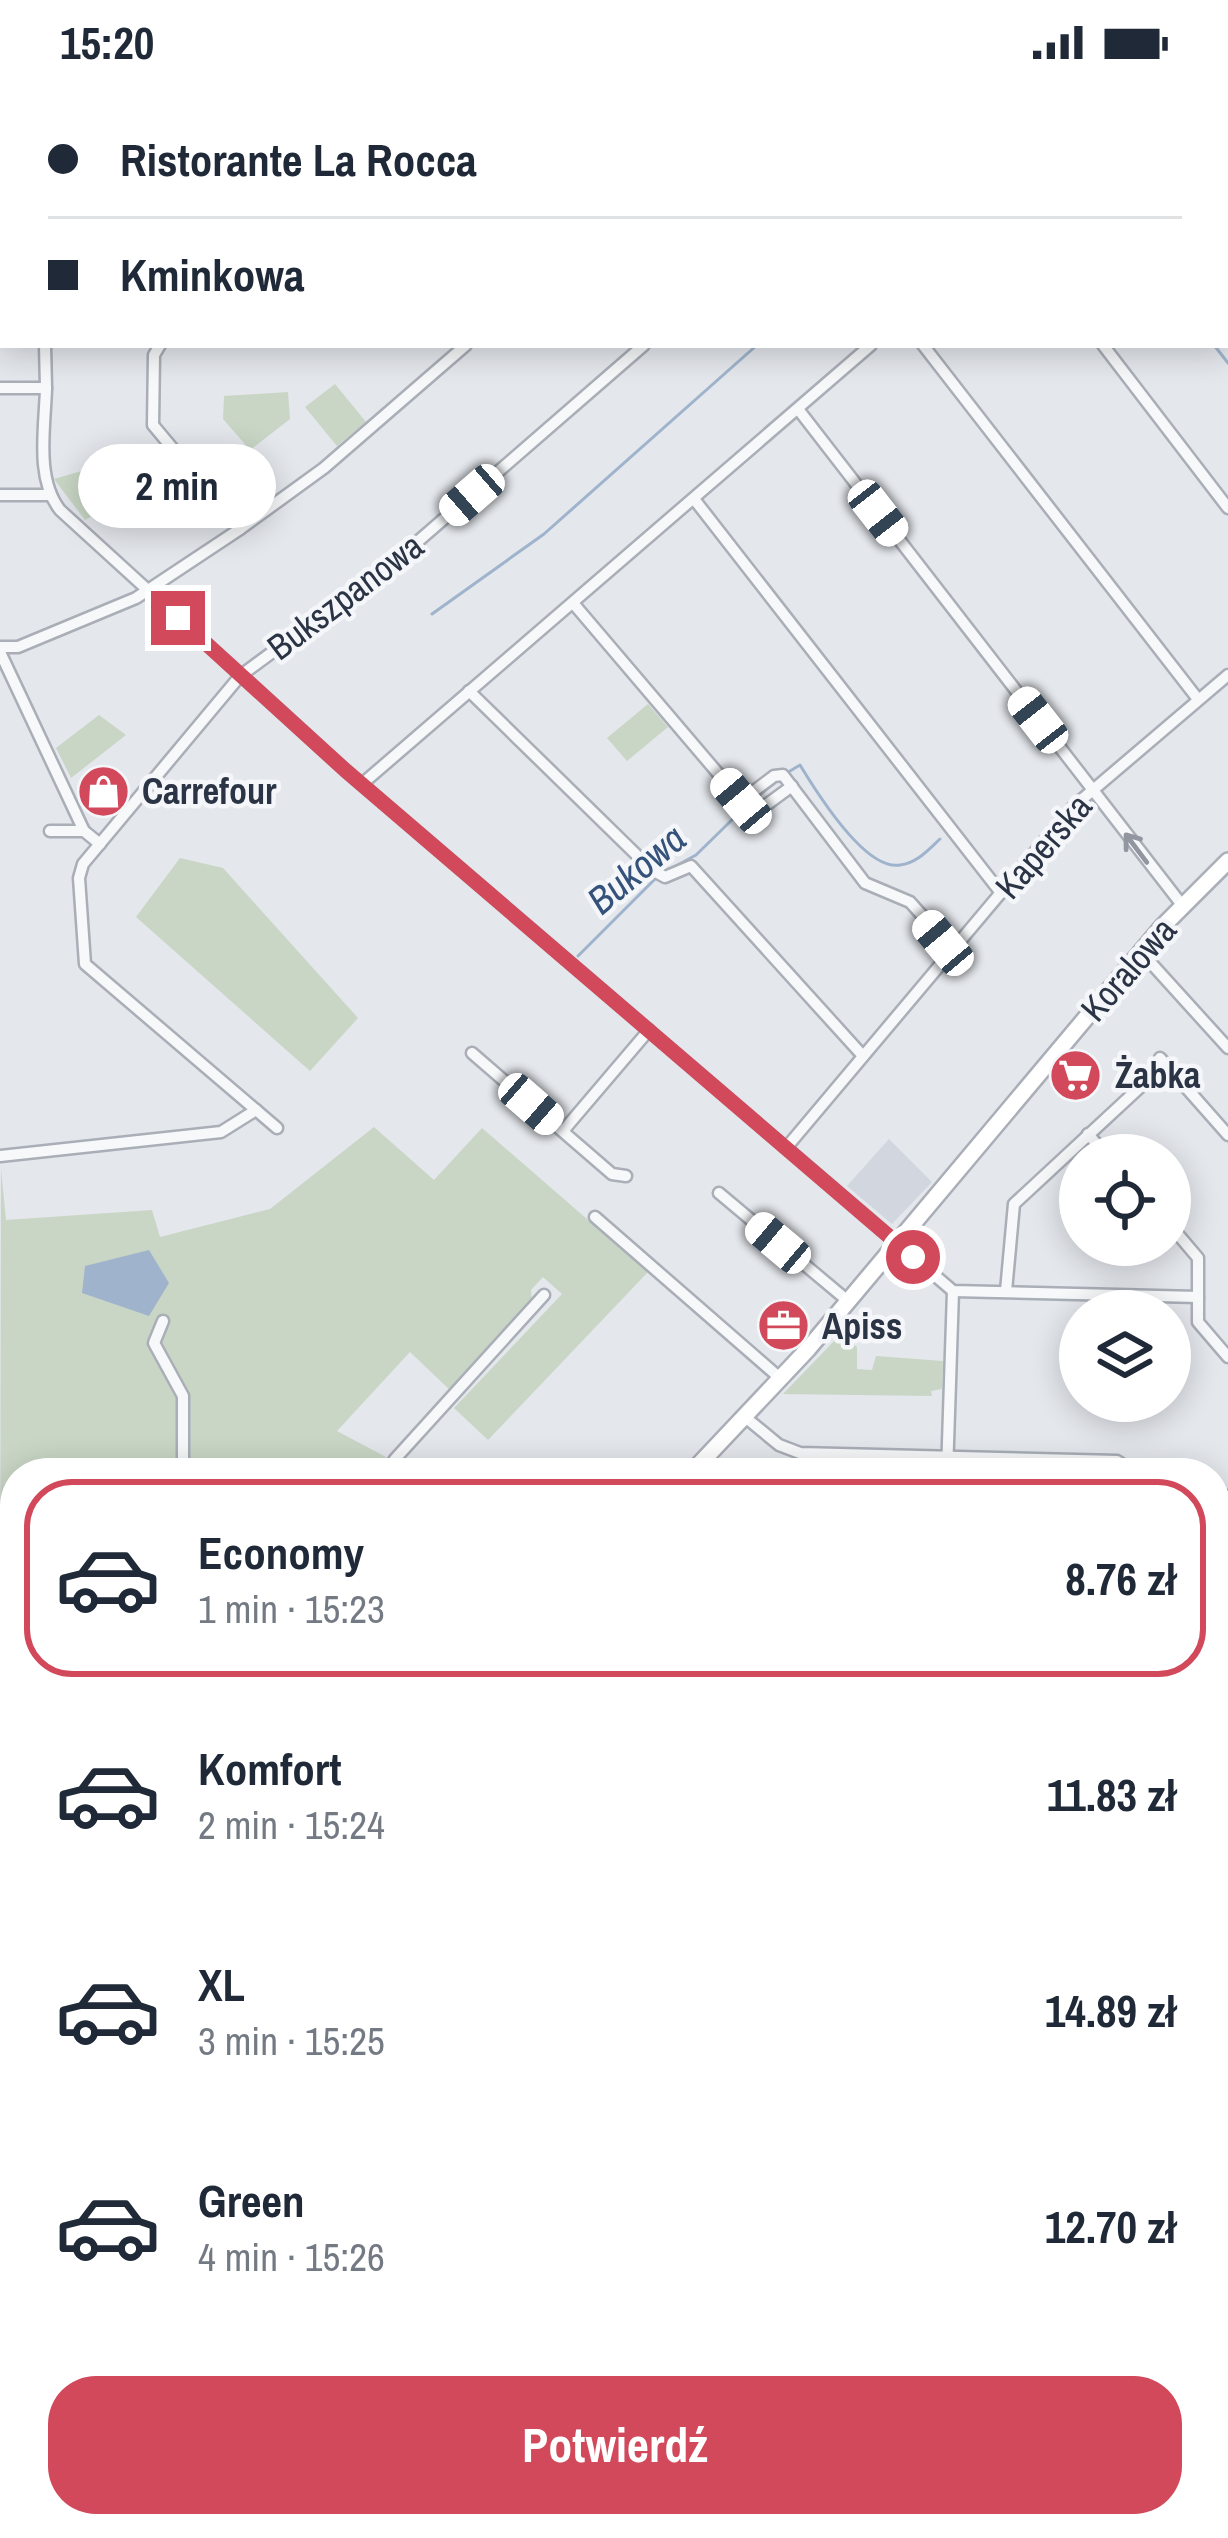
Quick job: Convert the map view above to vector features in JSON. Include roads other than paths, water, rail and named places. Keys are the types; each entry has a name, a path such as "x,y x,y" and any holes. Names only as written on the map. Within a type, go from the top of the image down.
{"street":[{"path":"45,348 49,495"},
{"path":"158,348 154,355 153,425 240,529"},
{"path":"441,348 451,358"},
{"path":"100,844 84,831 0,650 19,647 147,588 240,529 324,468 463,348"},
{"name":"Bukszpanowa","path":"256,1111 85,964 79,878 100,844 240,676 393,563 641,348"},
{"path":"362,784 868,348"},
{"path":"925,348 1197,698"},
{"path":"1105,348 1228,508"},
{"path":"0,388 46,388"},
{"path":"798,409 1182,905"},
{"path":"0,495 49,495 362,784 952,1291 1198,1297"},
{"path":"694,499 1001,893"},
{"path":"573,603 741,801 758,812 792,786"},
{"name":"Kaperska","path":"786,1148 1091,789 1228,675"},
{"path":"469,692 661,878 691,866 863,1056"},
{"path":"741,801 779,774 865,883 910,902 953,950"},
{"path":"50,831 84,831"},
{"name":"Koralowa","path":"706,1458 781,1379 1182,905 1228,861"},
{"path":"1141,952 1226,1043"},
{"path":"562,1131 649,1030"},
{"path":"472,1053 612,1174 626,1176"},
{"path":"1089,1134 1162,1061 1228,1135"},
{"path":"0,1156 221,1132 256,1111 278,1128"},
{"path":"1006,1291 1014,1204 1059,1162"},
{"path":"719,1193 848,1301"},
{"path":"595,1217 781,1379"},
{"path":"1191,1250 1198,1258 1198,1318 1205,1336 1228,1357"},
{"path":"947,1456 952,1291"},
{"path":"401,1458 544,1295"},
{"path":"164,1321 154,1343 183,1396 183,1458"},
{"path":"745,1418 779,1445 800,1453 1003,1458"}],"water":[{"path":"149,1250 169,1283 149,1316 82,1293 85,1266"}],"waterway":[{"path":"432,614 544,534 754,348"},
{"name":"Bukowa","path":"1216,348 1228,363"},
{"name":"Bukowa","path":"785,774 800,765 843,828 886,864 912,862 940,839"},
{"name":"Bukowa","path":"748,804 778,780"},
{"name":"Bukowa","path":"665,872 696,855 741,811"},
{"name":"Bukowa","path":"578,956 657,877"}],"place":[{"name":"Carrefour","path":"103,791"},
{"name":"Żabka","path":"1076,1075"},
{"name":"Apiss","path":"783,1326"}]}
